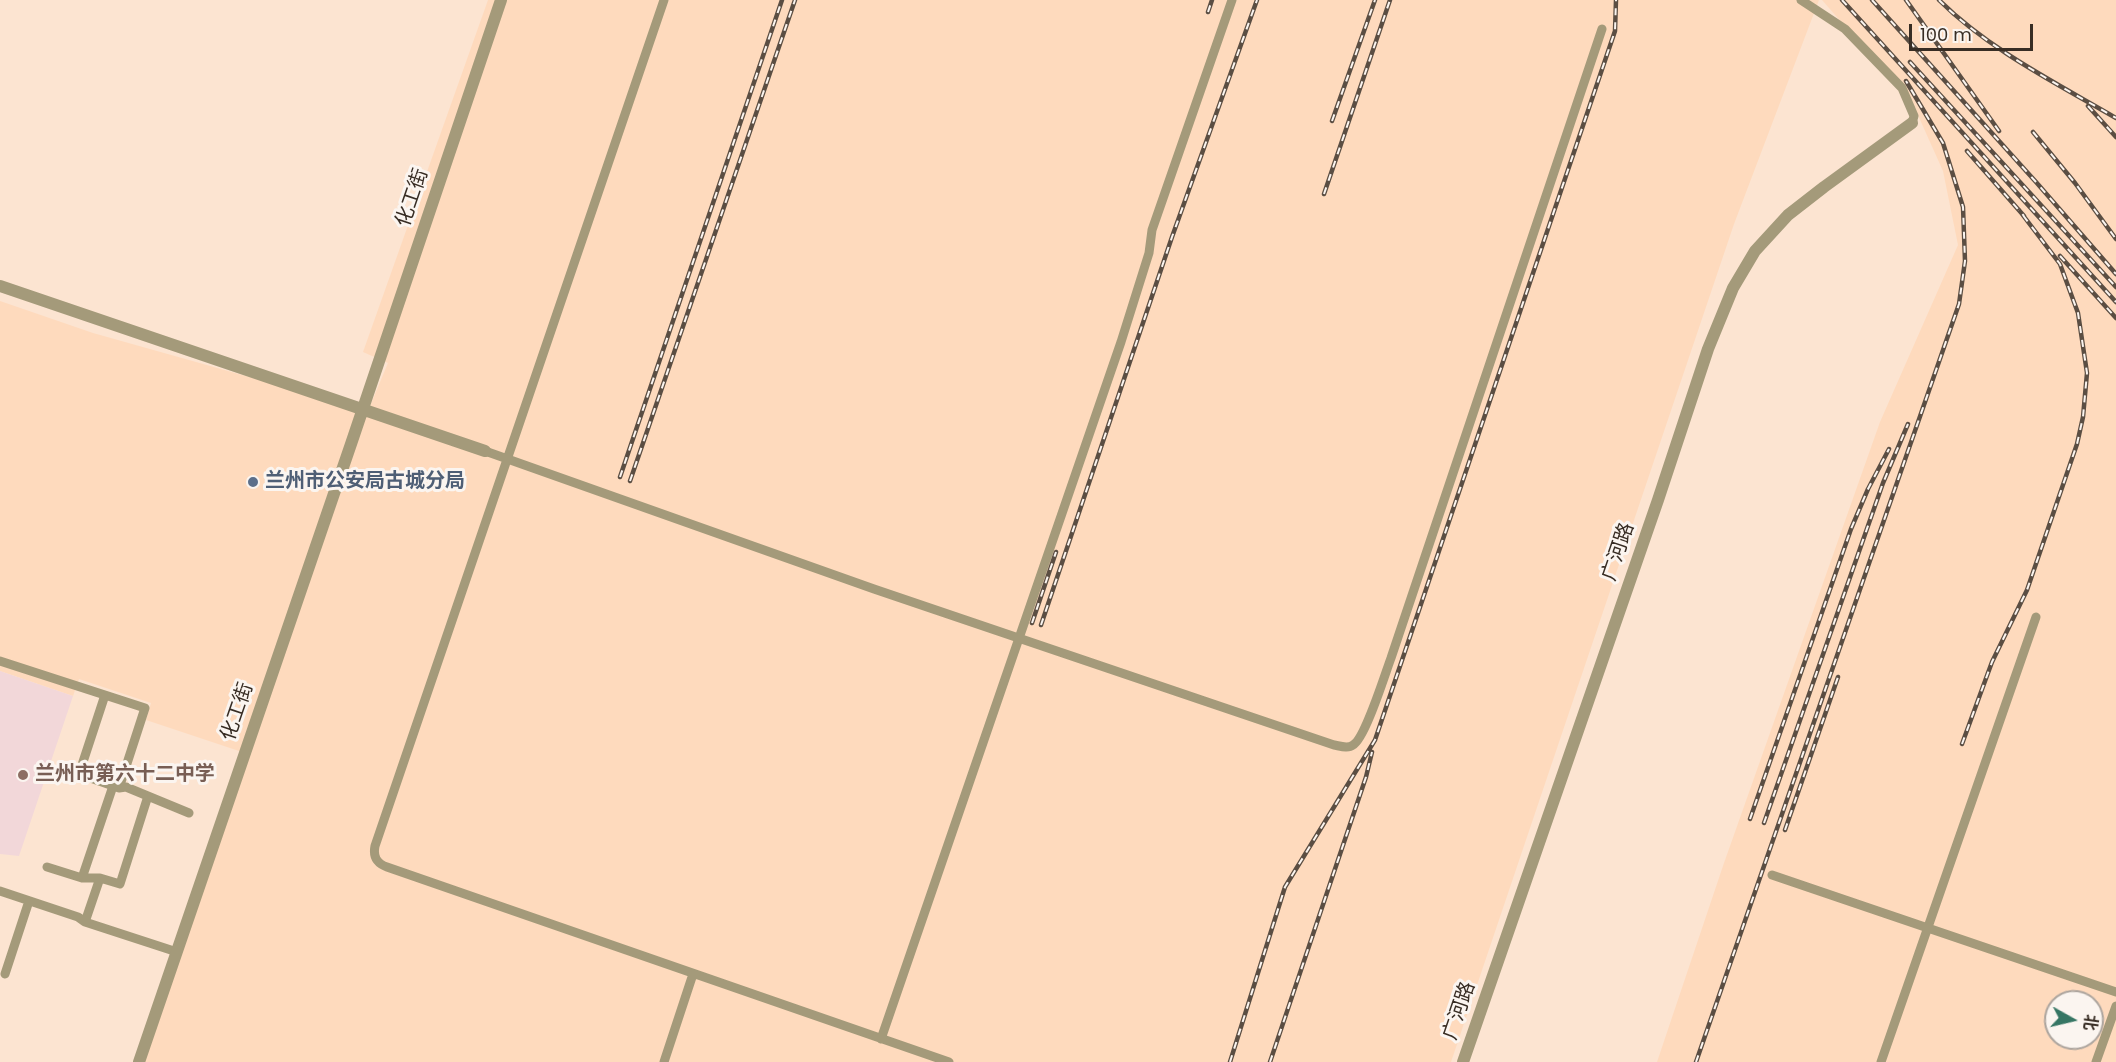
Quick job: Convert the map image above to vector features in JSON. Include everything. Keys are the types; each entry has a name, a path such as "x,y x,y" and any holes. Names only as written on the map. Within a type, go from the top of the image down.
{"street":[{"name":"化工街","path":"139,1062 501,0"},
{"path":"664,0 375,846 375,857 377,862 387,867 950,1062"},
{"path":"881,1039 1121,342 1149,253 1152,230 1232,0"},
{"path":"1801,0 1845,29 1902,88 1914,116 1912,123"},
{"path":"0,286 485,451 1018,639 1335,745 1349,747 1354,745 1363,732 1395,647 1602,29"},
{"name":"广河路","path":"1463,1062 1708,349 1733,288 1755,251 1788,215 1912,123"},
{"path":"1881,1062 2036,617"},
{"path":"0,661 145,708 81,878"},
{"path":"105,695 79,774 116,787 126,787 189,813"},
{"path":"47,867 81,878 100,878 120,884 148,796"},
{"path":"1772,874 2116,992"},
{"path":"85,922 100,878"},
{"path":"0,891 177,952"},
{"path":"5,974 29,901"},
{"path":"664,1062 693,974"},
{"path":"2096,1062 2116,1006"}],"shaded area":[{"path":"488,0 1819,0 1734,224 1451,1062 139,1062 245,753 146,720 151,703 79,679 73,696 0,671 0,301 93,333 363,409 362,425 388,363 363,352"},
{"path":"1822,0 2116,0 2116,1062 1657,1062 1724,863 1880,422 1958,245 1943,171 1913,104"},
{"name":"兰州市第六十二中学","path":"0,671 73,696 19,856 0,854"}],"railway":[{"path":"620,477 782,0"},
{"path":"630,481 795,0"},
{"path":"1208,12 1212,0"},
{"path":"1041,625 1172,237 1257,0"},
{"path":"1332,121 1375,0"},
{"path":"1324,194 1390,0"},
{"path":"1230,1062 1285,887 1375,740 1615,31 1616,0"},
{"path":"1842,0 2116,302"},
{"path":"1872,0 2116,274"},
{"path":"1906,0 1999,131"},
{"path":"1939,0 1958,18 2001,50 2116,118"},
{"path":"1910,62 2116,287"},
{"path":"1696,1062 1959,304 1965,261 1963,207 1943,143 1906,81"},
{"path":"2088,106 2116,137"},
{"path":"2033,132 2075,183 2116,239"},
{"path":"1967,151 2024,216"},
{"path":"1962,744 1992,662 2027,590 2077,444 2083,417 2087,373 2078,313 2060,264 2019,210"},
{"path":"2060,256 2116,318"},
{"path":"1764,823 1883,483 1908,424"},
{"path":"1750,819 1851,529 1868,489 1889,449"},
{"path":"1032,623 1056,552"},
{"path":"1785,830 1838,677"},
{"path":"1270,1062 1366,777 1372,752"}],"place":[{"name":"兰州市公安局古城分局","path":"253,482"},
{"name":"兰州市第六十二中学","path":"23,775"}]}
